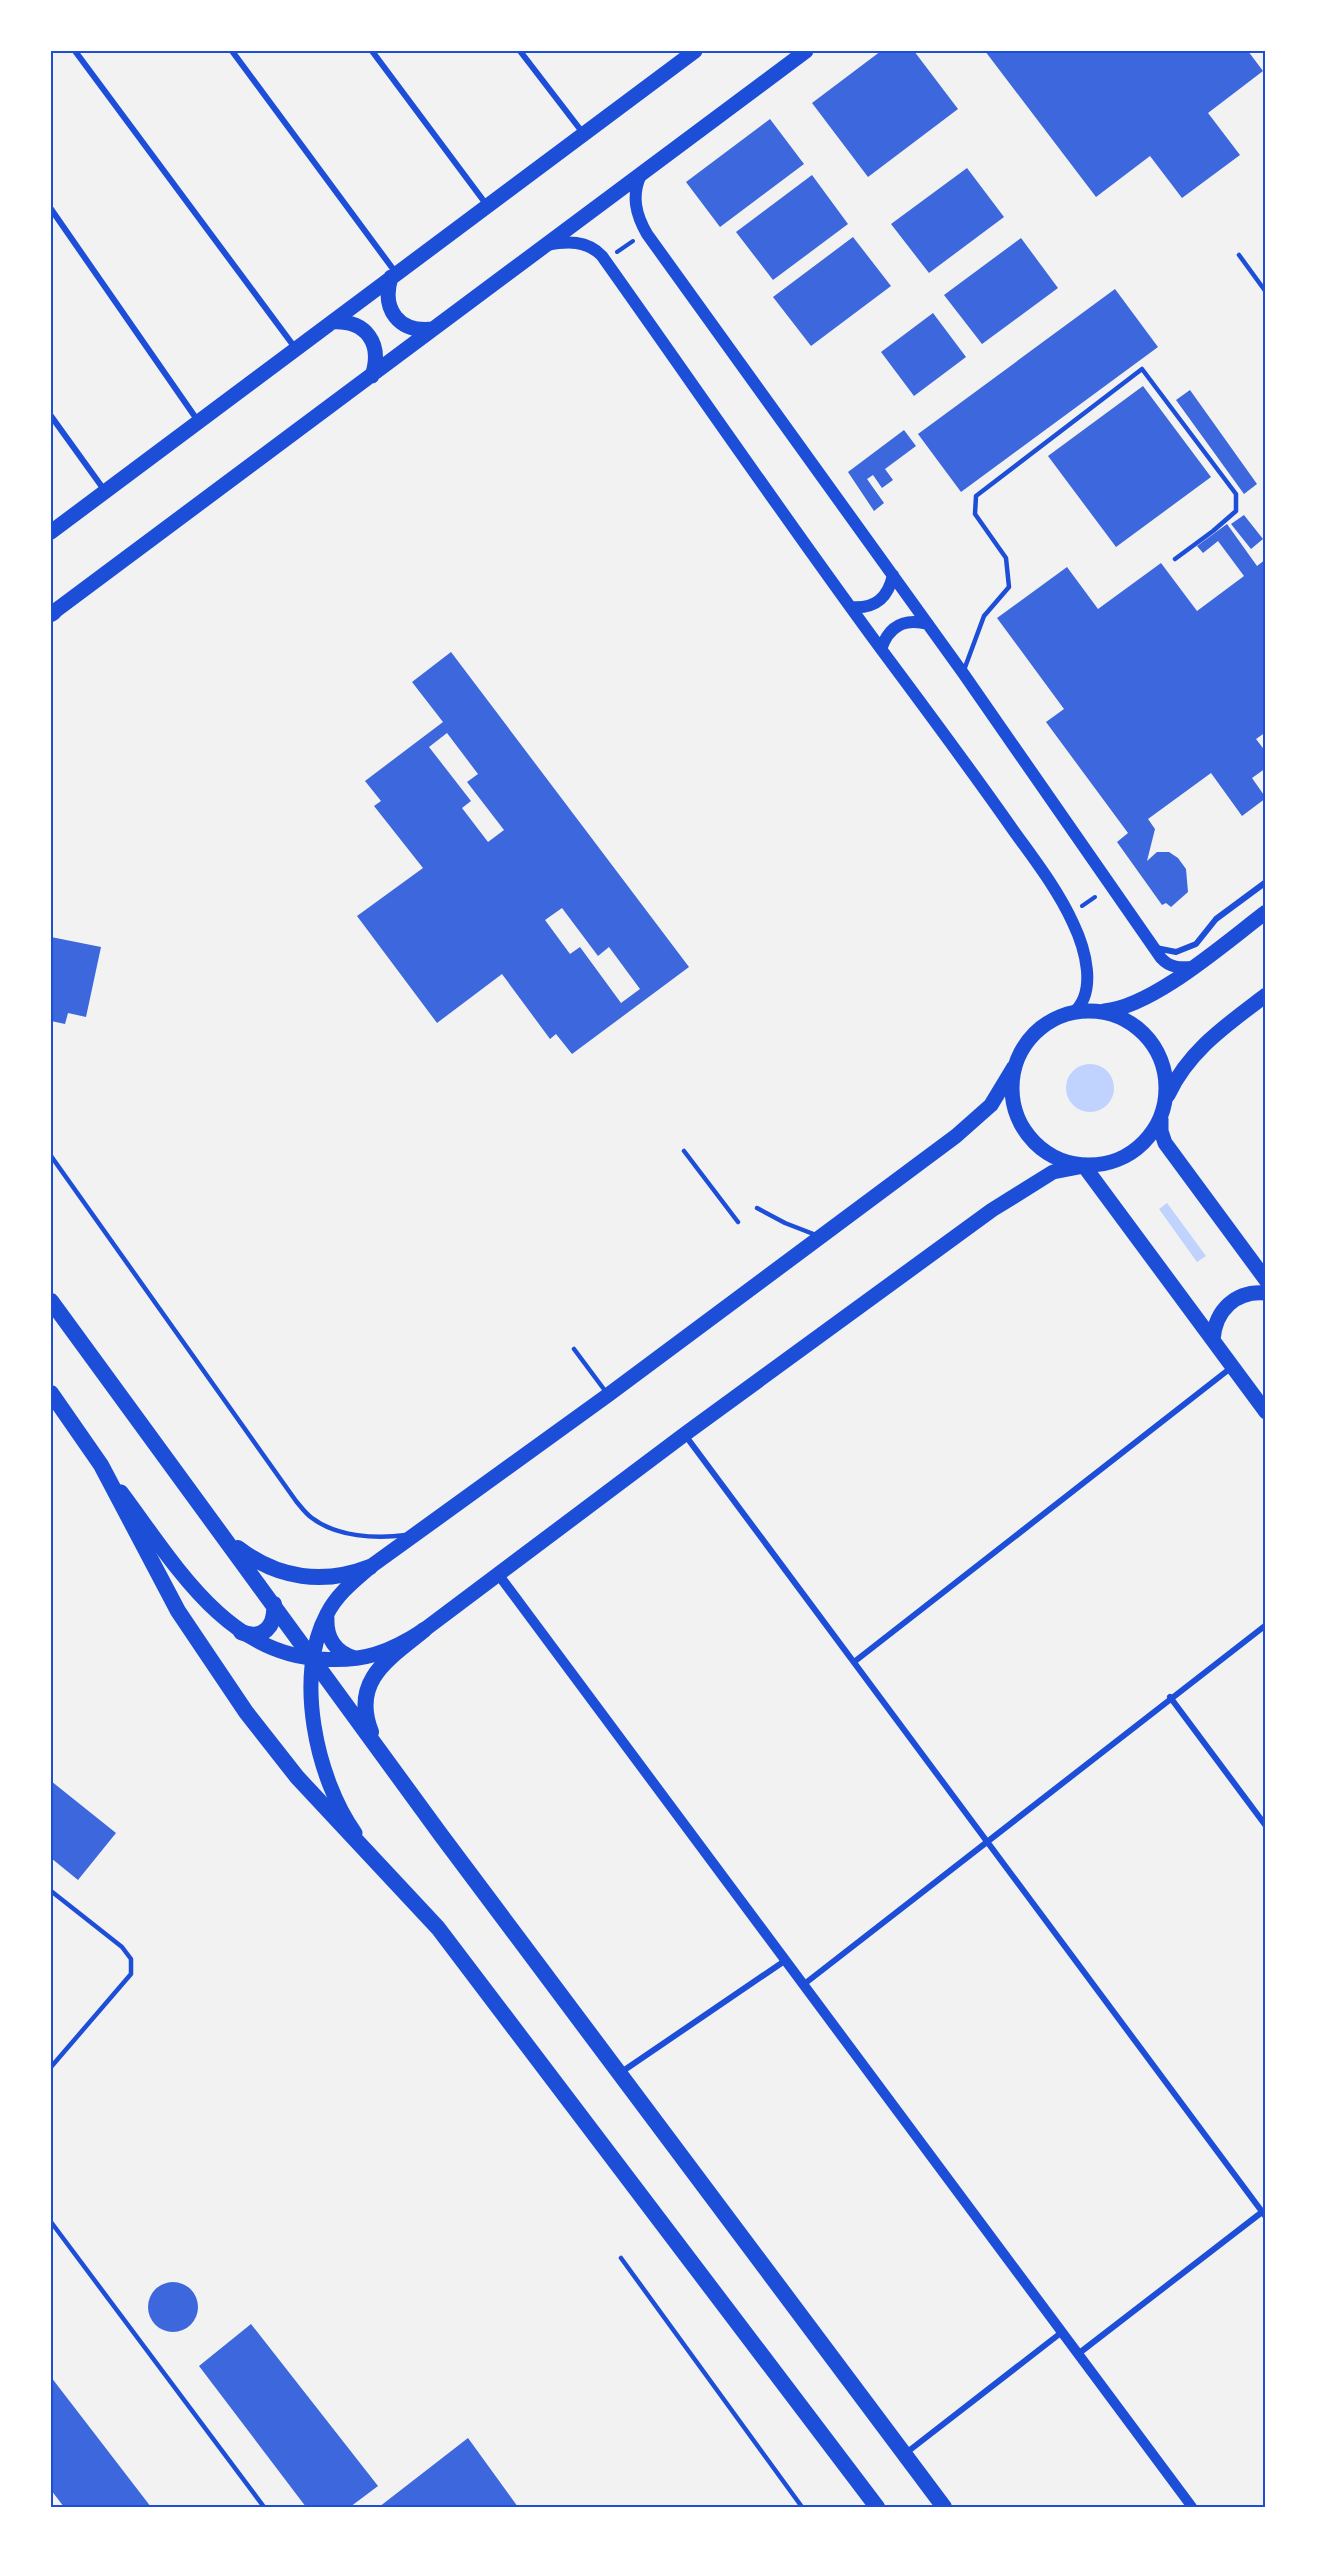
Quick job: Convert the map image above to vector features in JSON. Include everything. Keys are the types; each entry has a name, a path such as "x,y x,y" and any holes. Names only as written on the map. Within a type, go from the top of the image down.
{"highway":[{"path":"51,1301 312,1659 944,2507"},
{"path":"51,1393 101,1466 173,1601 225,1683 297,1776 438,1928 877,2507"},
{"path":"216,1525 250,1557 264,1565 293,1575 327,1578 370,1567"},
{"path":"241,1632 251,1636 265,1632 273,1621 274,1604"},
{"path":"383,1754 368,1723 366,1690 383,1665 424,1630"}],"main road":[{"path":"51,532 695,51"},
{"path":"784,68 788,51"},
{"path":"52,613 806,51"},
{"path":"641,175 635,201 638,215 647,234 963,673 1153,946 1166,963 1181,968 1193,967"},
{"path":"546,246 565,242 582,243 602,256 881,649 1041,869 1073,922 1083,950 1087,980 1084,997 1073,1013"},
{"path":"394,275 388,289 388,301 392,312 399,321 416,329 433,329"},
{"path":"332,322 344,321 366,331 373,341 376,352 376,364 372,376"},
{"path":"851,607 863,608 875,605 890,587 893,575"},
{"path":"881,649 885,638 898,625 916,621 928,624"},
{"path":"370,1854 352,1830 327,1775 314,1718 312,1659 322,1622 342,1592 370,1567 608,1395 980,1116 997,1098 1022,1050 1040,1029 1055,1019 1073,1013 1115,1010 1139,1000 1193,967 1266,912"},
{"path":"1166,1101 1184,1067 1200,1049 1266,995"},
{"path":"1100,1012 1129,1022 1152,1042 1163,1064 1167,1082 1161,1131 1165,1143 1266,1280"},
{"path":"1014,1067 1013,1104 1026,1133 1049,1155 1084,1166 1266,1412"},
{"path":"101,1466 173,1563 202,1597 241,1632 271,1649 312,1659 361,1658 393,1649 424,1630 685,1434 992,1210 1053,1172 1112,1162 1131,1153 1148,1140 1162,1116"},
{"path":"1213,1340 1217,1319 1229,1303 1248,1294 1266,1293"},
{"path":"335,1601 327,1625 332,1642 344,1654 361,1658"}],"street":[{"path":"75,51 296,349"},
{"path":"232,51 394,275"},
{"path":"372,51 487,206"},
{"path":"520,51 583,134"},
{"path":"51,209 199,421"},
{"path":"51,416 105,491"},
{"path":"1153,946 1170,952 1190,948 1201,940 1216,919 1266,882"},
{"path":"854,1662 1232,1366"},
{"path":"685,1434 1265,2213 1078,2354"},
{"path":"498,1574 1192,2507"},
{"path":"803,1985 1170,1697 1266,1625"},
{"path":"1170,1697 1266,1826"},
{"path":"620,2074 786,1960"},
{"path":"905,2454 1062,2332"}],"lane":[{"path":"1239,255 1266,292"},
{"path":"963,673 984,616 1009,587 1006,558 975,514 976,496 1142,369 1236,494 1236,511 1175,559"},
{"path":"684,1151 738,1222"},
{"path":"51,1156 296,1501 311,1518 327,1528 360,1535 391,1536 421,1531"},
{"path":"757,1208 784,1223 822,1236"},
{"path":"574,1349 608,1395"},
{"path":"51,1891 122,1947 131,1959 131,1974 51,2067"},
{"path":"51,2222 264,2507"},
{"path":"621,2258 802,2507"}],"path":[{"path":"614,254 633,240"},
{"path":"1077,909 1095,897"}],"water":[{"path":"1090,1064 1107,1071 1114,1088 1107,1105 1090,1112 1073,1105 1066,1088 1073,1071"},
{"path":"1167,1203 1206,1256 1197,1262 1159,1209"}],"building":[{"path":"881,51 914,51 958,109 868,177 812,103"},
{"path":"985,51 1248,51 1263,71 1208,113 1240,155 1182,198 1150,156 1096,197"},
{"path":"770,119 804,164 720,227 686,182"},
{"path":"967,168 1004,217 929,273 891,224"},
{"path":"812,175 848,224 773,280 736,232"},
{"path":"853,237 891,286 811,346 773,297"},
{"path":"1021,238 1058,288 982,344 944,295"},
{"path":"1115,289 1158,347 961,492 918,434"},
{"path":"933,313 966,357 914,396 881,352"},
{"path":"1143,386 1211,477 1116,547 1048,456"},
{"path":"1190,390 1257,484 1244,494 1176,400"},
{"path":"904,430 916,446 885,469 893,480 882,488 873,475 867,479 884,503 874,511 848,472"},
{"path":"1244,515 1263,539 1251,549 1231,524"},
{"path":"1227,524 1257,566 1266,559 1266,732 1256,739 1266,752 1266,768 1252,778 1266,798 1242,816 1211,773 1148,819 1155,829 1147,861 1157,852 1169,852 1178,858 1186,869 1188,892 1171,907 1166,903 1162,905 1117,842 1128,833 1046,722 1064,709 997,618 1067,567 1098,609 1161,563 1197,611 1244,576 1218,541 1203,553 1197,546"},
{"path":"451,652 689,967 572,1054 556,1034 550,1039 502,974 437,1023 357,916 423,868 374,806 381,801 365,781 443,722 412,682","holes":["447,733 478,774 467,782 504,830 488,842 462,808 471,801 429,747","562,908 598,956 609,947 640,989 621,1003 580,947 570,954 545,920"]},
{"path":"51,937 101,947 86,1017 68,1013 65,1024 51,1021"},
{"path":"51,1781 116,1833 78,1880 51,1858"},
{"path":"173,2282 187,2286 194,2293 198,2307 194,2321 187,2328 173,2332 159,2328 152,2321 148,2307 152,2293 159,2286"},
{"path":"251,2324 378,2486 350,2507 306,2507 199,2366"},
{"path":"51,2377 151,2507 64,2507 51,2490"},
{"path":"468,2438 518,2507 379,2507"}]}
